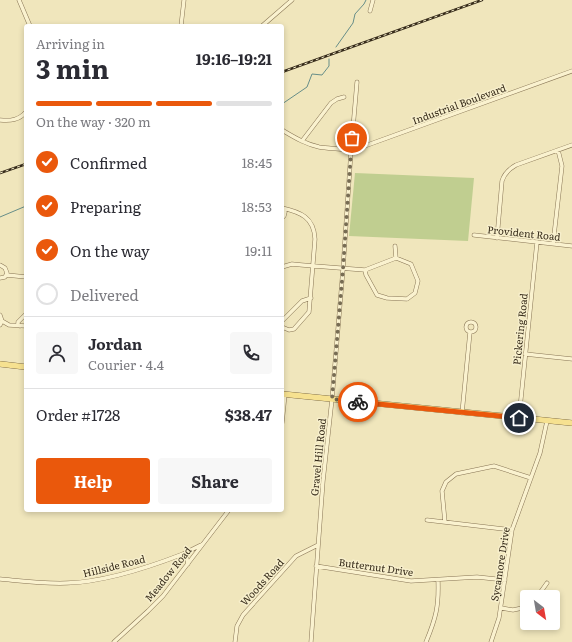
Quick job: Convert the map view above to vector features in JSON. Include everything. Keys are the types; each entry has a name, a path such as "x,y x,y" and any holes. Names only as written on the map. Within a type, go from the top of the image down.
{"main road":[{"path":"0,364 24,367"},
{"path":"284,394 572,423"}],"street":[{"path":"19,0 29,24"},
{"path":"181,24 184,0"},
{"path":"264,24 292,0"},
{"path":"370,11 373,0"},
{"name":"Industrial Boulevard","path":"351,151 572,71"},
{"name":"Gravel Hill Road","path":"311,642 323,481 332,399 343,269 357,82"},
{"path":"302,141 331,103 344,97"},
{"path":"0,120 11,121 24,113"},
{"path":"284,131 302,141 319,146 351,151"},
{"path":"496,238 502,181 505,174 516,165 572,145"},
{"path":"553,244 562,166 558,150"},
{"path":"284,208 296,211 305,216 310,223 314,234 309,312 296,328 289,330 284,328"},
{"name":"Provident Road","path":"474,235 572,246"},
{"name":"Pickering Road","path":"519,418 537,242"},
{"path":"395,246 396,258"},
{"path":"284,266 292,264 365,270 396,258 411,264 418,281 415,293 407,299 387,298 377,295 365,270"},
{"path":"0,265 5,268 7,275"},
{"path":"0,278 7,275 24,277"},
{"path":"284,319 302,301 311,298"},
{"path":"0,315 2,321 9,325 24,326"},
{"path":"19,325 20,319 24,316"},
{"path":"0,325 2,321"},
{"path":"462,413 470,332"},
{"path":"525,354 572,359"},
{"name":"Sycamore Drive","path":"491,642 498,626 512,530 543,442 547,421"},
{"path":"445,522 442,491 446,482 456,474 494,466 531,478"},
{"name":"Meadow Road","path":"114,642 163,596 227,512"},
{"path":"427,520 512,530"},
{"name":"Hillside Road","path":"0,579 62,583 85,582 122,574 183,554 203,543"},
{"name":"Woods Road","path":"235,642 237,626 243,615 296,556 318,545"},
{"path":"183,554 188,559 188,564"},
{"name":"Butternut Drive","path":"316,566 402,580 419,581 477,577 505,580"},
{"path":"426,642 438,607 438,580"},
{"path":"542,590 547,583"},
{"path":"501,608 514,610 520,608"}],"green space":[{"path":"355,173 474,178 468,241 349,236"}],"waterway":[{"path":"336,47 353,23 355,14 366,0"},
{"path":"284,103 307,87 312,74 322,75 329,66 329,59"},
{"path":"0,217 24,207"}],"railway":[{"path":"284,71 482,0"},
{"path":"0,173 24,165"}],"way so far":[{"path":"352,138 332,399 358,402"}],"route":[{"path":"358,402 519,418"}]}
